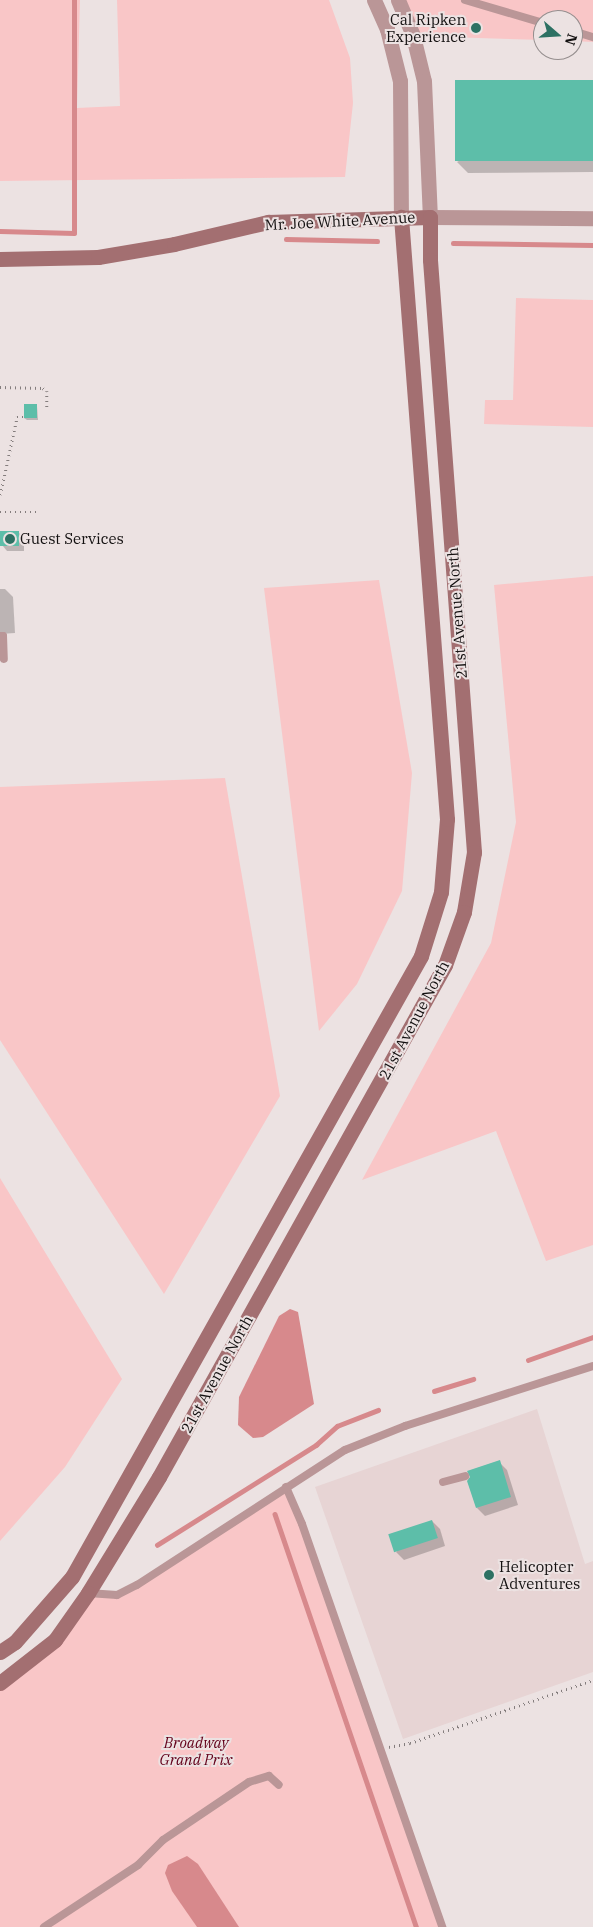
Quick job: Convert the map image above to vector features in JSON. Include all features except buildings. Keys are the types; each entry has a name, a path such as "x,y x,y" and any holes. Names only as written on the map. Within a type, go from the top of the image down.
{"street":[{"path":"374,0 389,36 400,81 402,217"},
{"path":"398,0 413,36 424,81 430,217"},
{"name":"Mr. Joe White Avenue","path":"0,259 98,257 174,244 268,222 402,217 593,218"},
{"name":"21st Avenue North","path":"0,1652 15,1642 72,1577 421,956 441,892 447,819 402,217"},
{"name":"21st Avenue North","path":"0,1683 54,1640 88,1593 159,1477 446,965 464,912 474,852 471,790 430,260 430,217"}],"lane":[{"path":"465,0 533,20"},
{"path":"0,636 3,636 4,659"},
{"path":"88,1593 117,1595 138,1585 345,1450 396,1429 593,1366"},
{"path":"443,1482 465,1476"},
{"path":"286,1487 442,1927"},
{"path":"44,1927 138,1865 163,1840 250,1782 269,1776 279,1785"}],"path":[{"path":"0,387 43,388 47,391 47,408"},
{"path":"0,496 17,417 24,418"},
{"path":"0,512 37,512"},
{"path":"380,1749 410,1743 593,1680"}],"shaded area":[{"path":"290,1309 298,1312 314,1404 263,1437 253,1438 238,1425 239,1397 279,1316"},
{"path":"537,1409 585,1564 593,1561 593,1672 403,1739 315,1487"},
{"path":"187,1856 198,1864 239,1927 197,1927 172,1891 165,1873 168,1865"}],"green space":[{"path":"0,0 80,0 77,108 120,106 117,0 329,0 350,58 353,103 345,177 0,181"},
{"name":"Cal Ripken Experience","path":"398,0 593,0 593,42 583,42 583,10 533,10 533,40 413,36"},
{"path":"516,298 593,300 593,427 484,424 485,400 513,400"},
{"path":"593,576 593,1245 546,1261 496,1131 362,1180 491,943 516,822 494,585"},
{"path":"379,580 412,773 402,891 357,984 319,1031 264,588"},
{"path":"225,778 280,1096 164,1294 0,1040 0,787"},
{"path":"0,1178 122,1379 65,1467 0,1541"},
{"name":"Broadway Grand Prix","path":"286,1487 442,1927 0,1927 0,1683 54,1640 88,1593 117,1595"}],"waterway":[{"path":"0,231 74,233 74,0"},
{"path":"286,239 377,241"},
{"path":"453,243 593,245"},
{"path":"528,1360 593,1337"},
{"path":"434,1391 473,1379"},
{"path":"157,1545 316,1445 337,1426 378,1410"},
{"path":"275,1514 416,1927"}],"place":[{"name":"Cal Ripken Experience","path":"476,28"},
{"name":"Guest Services","path":"10,539"},
{"name":"Helicopter Adventures","path":"489,1575"}]}
